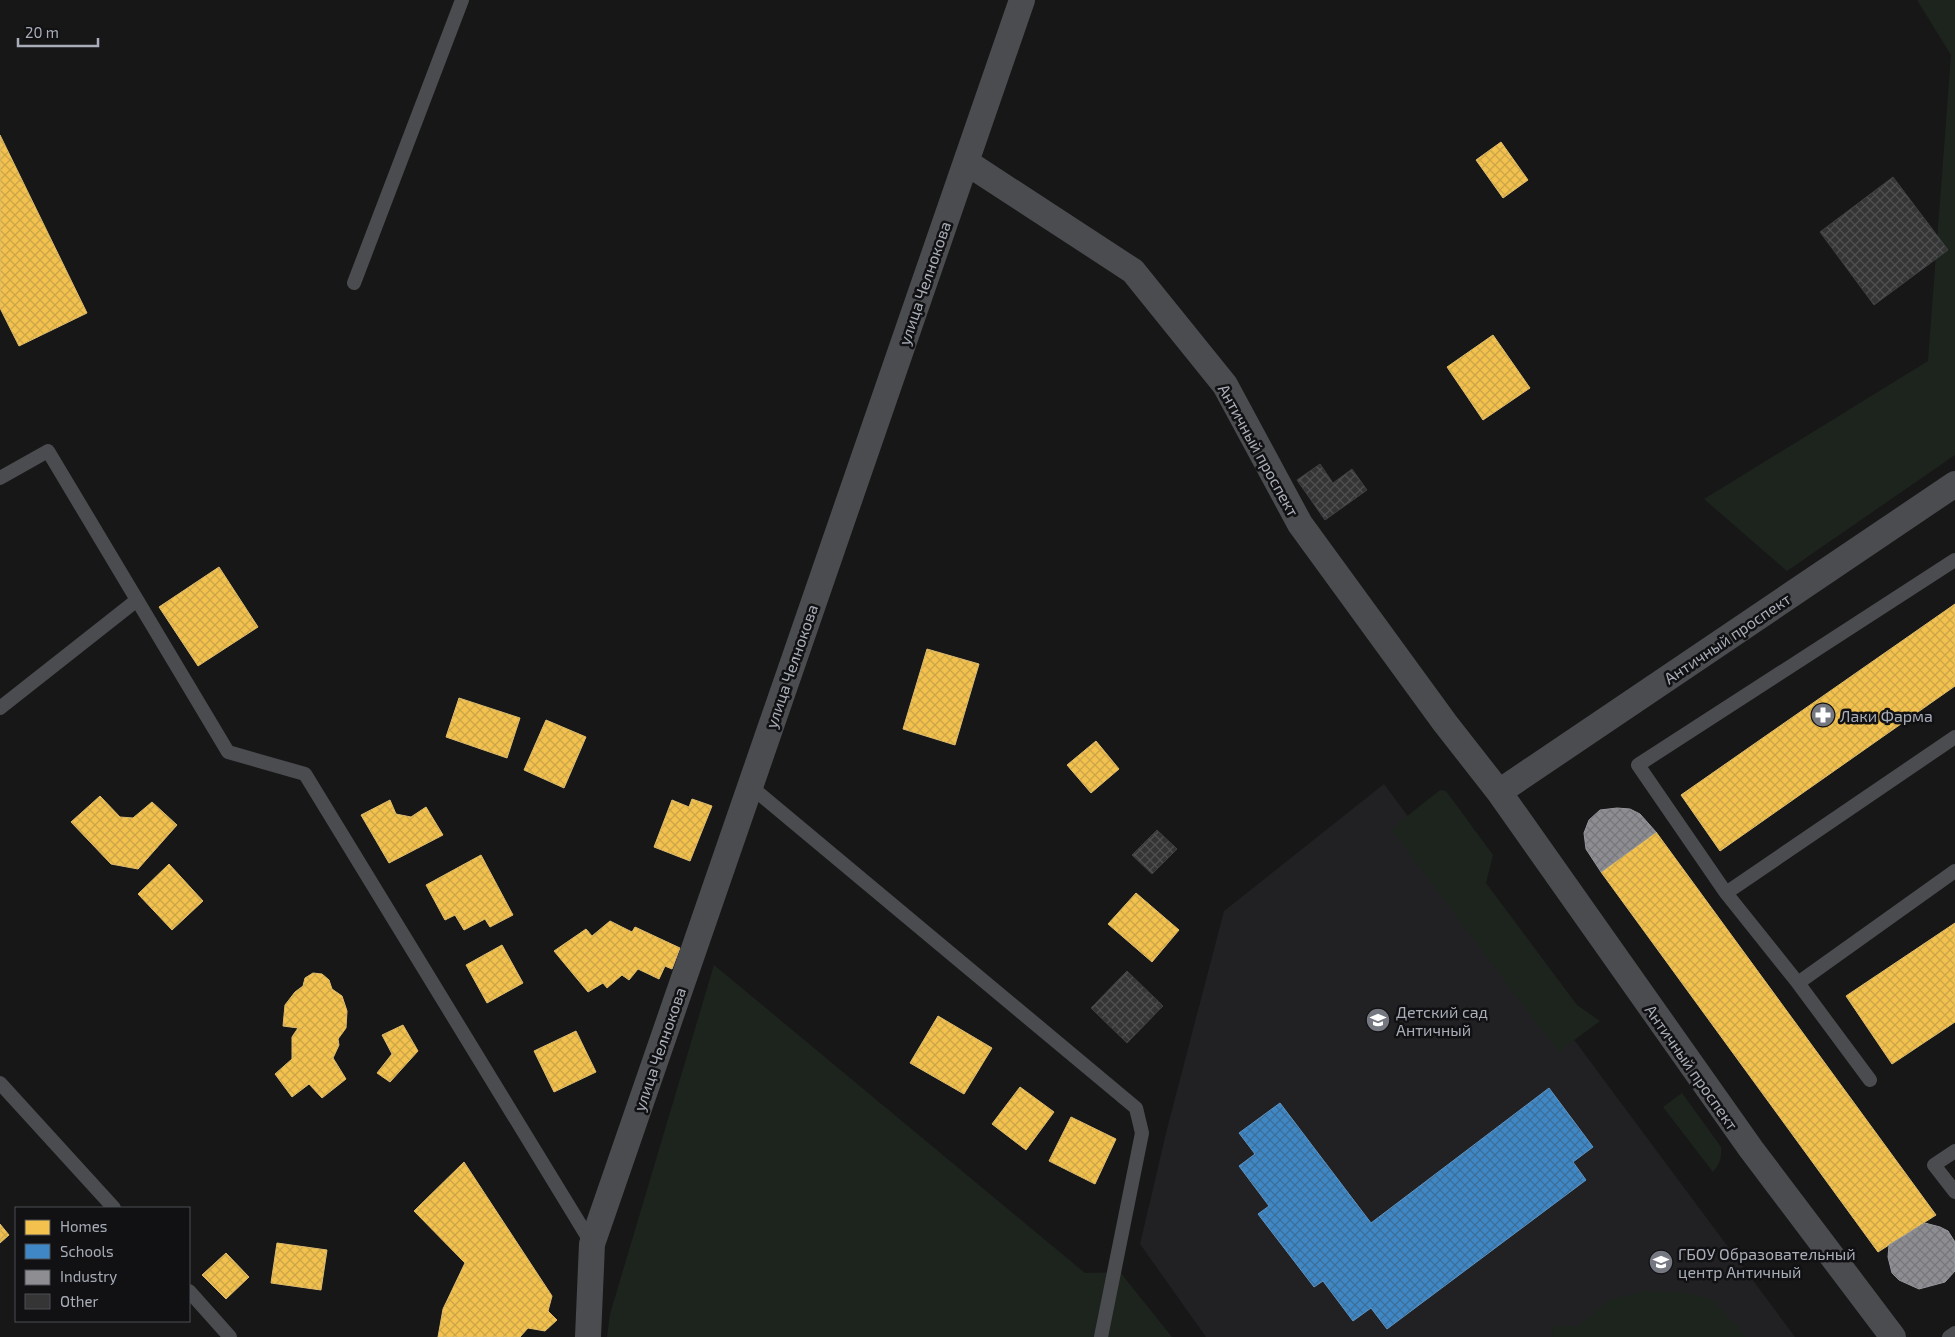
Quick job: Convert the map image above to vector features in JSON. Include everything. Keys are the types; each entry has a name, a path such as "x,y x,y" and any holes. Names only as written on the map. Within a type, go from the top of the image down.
{"street":[{"name":"улица Челнокова","path":"588,1337 592,1244 749,785 1022,0"},
{"name":"Античный проспект","path":"966,162 1133,271 1225,386 1300,524 1445,723 1498,792 1750,1149 1893,1337"},
{"name":"Античный проспект","path":"1498,792 1955,484"}],"lane":[{"path":"354,283 462,0"},
{"path":"0,478 48,451 228,752 305,774 592,1244"},
{"path":"1870,1080 1798,983 1726,893 1638,765 1955,560"},
{"path":"0,708 137,600"},
{"path":"1726,893 1955,737"},
{"path":"749,785 1136,1108 1142,1133 1101,1337"},
{"path":"1798,983 1955,871"},
{"path":"0,1083 113,1207"},
{"path":"1955,1151 1934,1165 1955,1192"},
{"path":"190,1292 230,1337"},
{"path":"1949,1337 1955,1333"}],"shaded area":[{"path":"1917,0 1955,0 1955,455 1787,571 1704,499 1928,361 1951,55"},
{"name":"Детский сад Античный","path":"1384,784 1795,1337 1206,1337 1140,1244 1167,1129 1224,911"},
{"path":"1440,790 1446,791 1493,855 1486,883 1577,1005 1600,1021 1558,1052 1391,829"},
{"path":"714,965 1085,1273 1120,1272 1172,1337 607,1337 610,1314"},
{"path":"1682,1093 1721,1147 1720,1160 1713,1172 1663,1107"},
{"path":"1645,1291 1688,1293 1713,1300 1747,1337 1552,1337 1553,1325 1577,1327 1609,1300"}],"building: Homes":[{"path":"0,135 87,313 19,346 0,308"},
{"path":"1501,142 1528,180 1503,198 1476,160"},
{"path":"1493,335 1530,388 1483,420 1447,367"},
{"path":"219,567 258,627 198,666 159,607"},
{"path":"1955,604 1955,686 1720,851 1681,795"},
{"path":"927,649 979,664 955,745 903,729"},
{"path":"459,698 520,718 507,758 446,737"},
{"path":"546,720 586,737 564,788 524,770"},
{"path":"1096,741 1119,769 1091,793 1067,765"},
{"path":"100,796 120,817 133,818 152,802 177,825 138,869 111,864 71,822"},
{"path":"692,799 712,806 690,861 654,847 672,800 689,807"},
{"path":"390,800 396,814 411,817 426,807 443,835 389,863 361,815"},
{"path":"1656,832 1936,1215 1878,1252 1601,872"},
{"path":"481,855 513,915 490,927 485,919 464,930 455,915 445,920 426,885"},
{"path":"169,864 203,901 172,930 138,894"},
{"path":"1136,893 1179,930 1152,962 1108,924"},
{"path":"610,921 632,932 635,927 680,948 672,969 665,966 659,979 638,969 629,980 622,975 607,988 603,983 588,992 554,951 586,929 592,936"},
{"path":"1955,923 1955,1022 1892,1064 1846,996"},
{"path":"502,945 523,983 487,1003 466,965"},
{"path":"313,973 322,974 329,980 332,989 342,996 347,1011 346,1028 338,1039 339,1045 333,1058 346,1079 322,1098 309,1084 292,1097 275,1074 292,1059 292,1037 298,1028 283,1026 285,1005 295,992 303,986 305,978"},
{"path":"938,1016 992,1048 964,1094 910,1063"},
{"path":"403,1025 418,1051 390,1082 377,1073 392,1054 382,1035"},
{"path":"576,1031 596,1072 554,1092 534,1051"},
{"path":"1020,1087 1054,1112 1026,1150 992,1124"},
{"path":"1071,1117 1116,1139 1095,1184 1049,1161"},
{"path":"464,1162 552,1296 548,1311 557,1320 545,1331 528,1328 520,1337 438,1337 443,1309 465,1263 414,1211"},
{"path":"0,1224 9,1235 0,1243"},
{"path":"277,1243 327,1250 321,1290 271,1283"},
{"path":"226,1253 249,1277 226,1299 202,1275"}],"building: Schools":[{"path":"1549,1088 1593,1147 1573,1162 1586,1180 1387,1329 1371,1308 1353,1321 1323,1281 1314,1287 1258,1214 1269,1206 1239,1166 1255,1154 1239,1133 1280,1103 1371,1223"}],"building: Industry":[{"path":"1630,809 1640,814 1656,832 1601,872 1586,849 1584,833 1589,820 1600,810"},
{"path":"1925,1223 1948,1231 1955,1242 1955,1271 1945,1282 1919,1289 1899,1280 1892,1273 1888,1257 1889,1245"}],"building: Other":[{"path":"1893,177 1948,250 1874,305 1820,232"},
{"path":"1320,464 1333,483 1352,469 1367,490 1325,520 1297,480"},
{"path":"1157,830 1177,849 1152,874 1132,855"},
{"path":"1127,971 1163,1006 1127,1043 1091,1008"}],"place":[{"name":"Лаки Фарма","path":"1823,715"},
{"name":"Детский сад Античный","path":"1378,1020"},
{"name":"ГБОУ Образовательный центр Античный","path":"1661,1262"}]}
